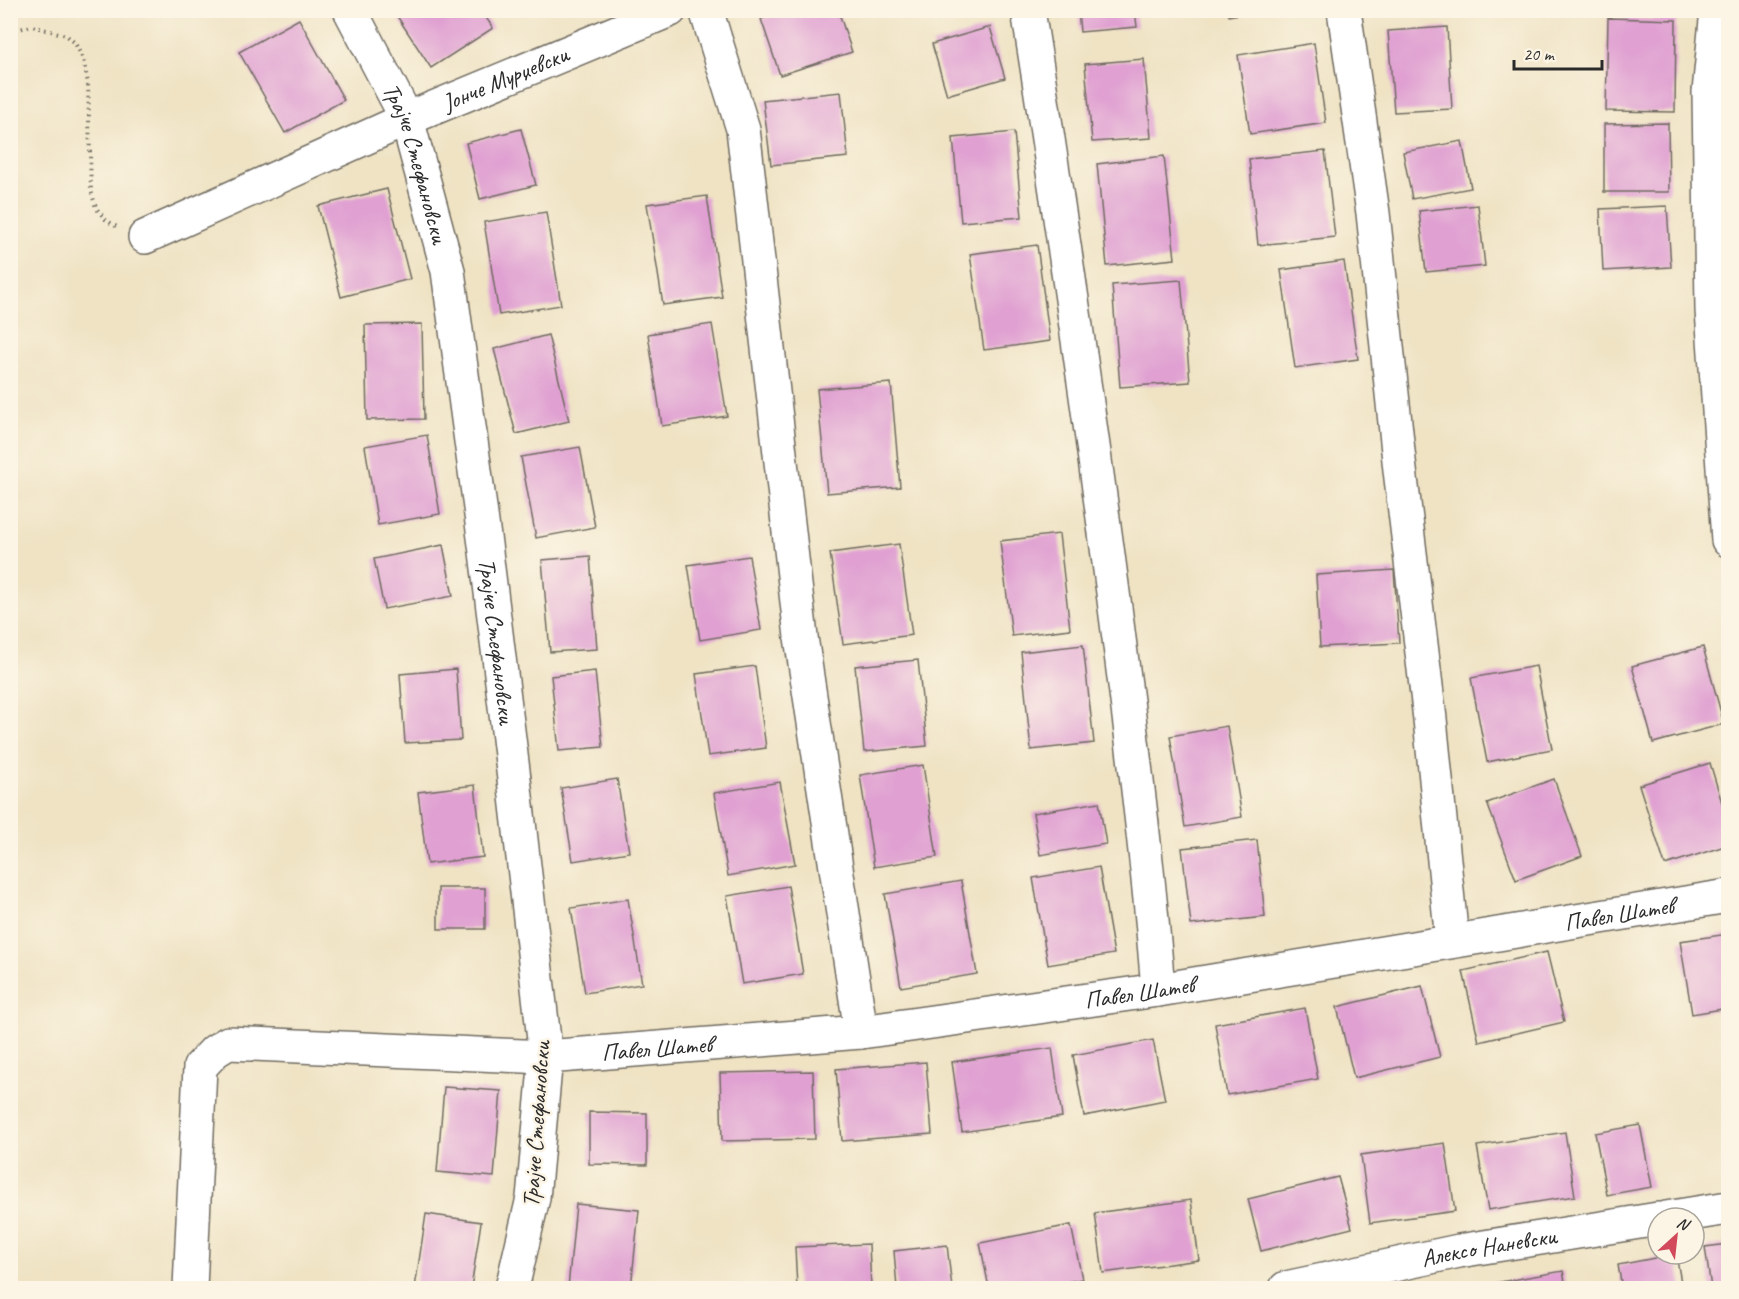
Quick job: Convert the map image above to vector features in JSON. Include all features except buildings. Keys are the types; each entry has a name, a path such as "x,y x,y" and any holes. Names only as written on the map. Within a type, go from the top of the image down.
{"street":[{"name":"Трајче Стефановски","path":"350,10 407,118 448,271 513,768 546,1057 533,1198 512,1288"},
{"name":"Јонче Мурџевски","path":"145,237 407,118 670,10"},
{"path":"706,10 743,129 801,637 861,1032"},
{"path":"1028,10 1067,256 1101,505 1149,872 1158,990"},
{"path":"1344,10 1374,225 1430,719 1452,941"},
{"path":"1717,10 1709,92 1712,299 1728,540"},
{"name":"Павел Шатев","path":"190,1288 200,1066 214,1051 228,1043 546,1057 861,1032 1158,990 1728,896"},
{"path":"1706,1212 1728,1208"},
{"name":"Алексо Наневски","path":"1286,1288 1459,1251 1646,1221"}],"path":[{"path":"10,31 32,26 66,35 75,43 83,59 88,83 91,190 96,208 106,220 123,232 145,237"}]}
